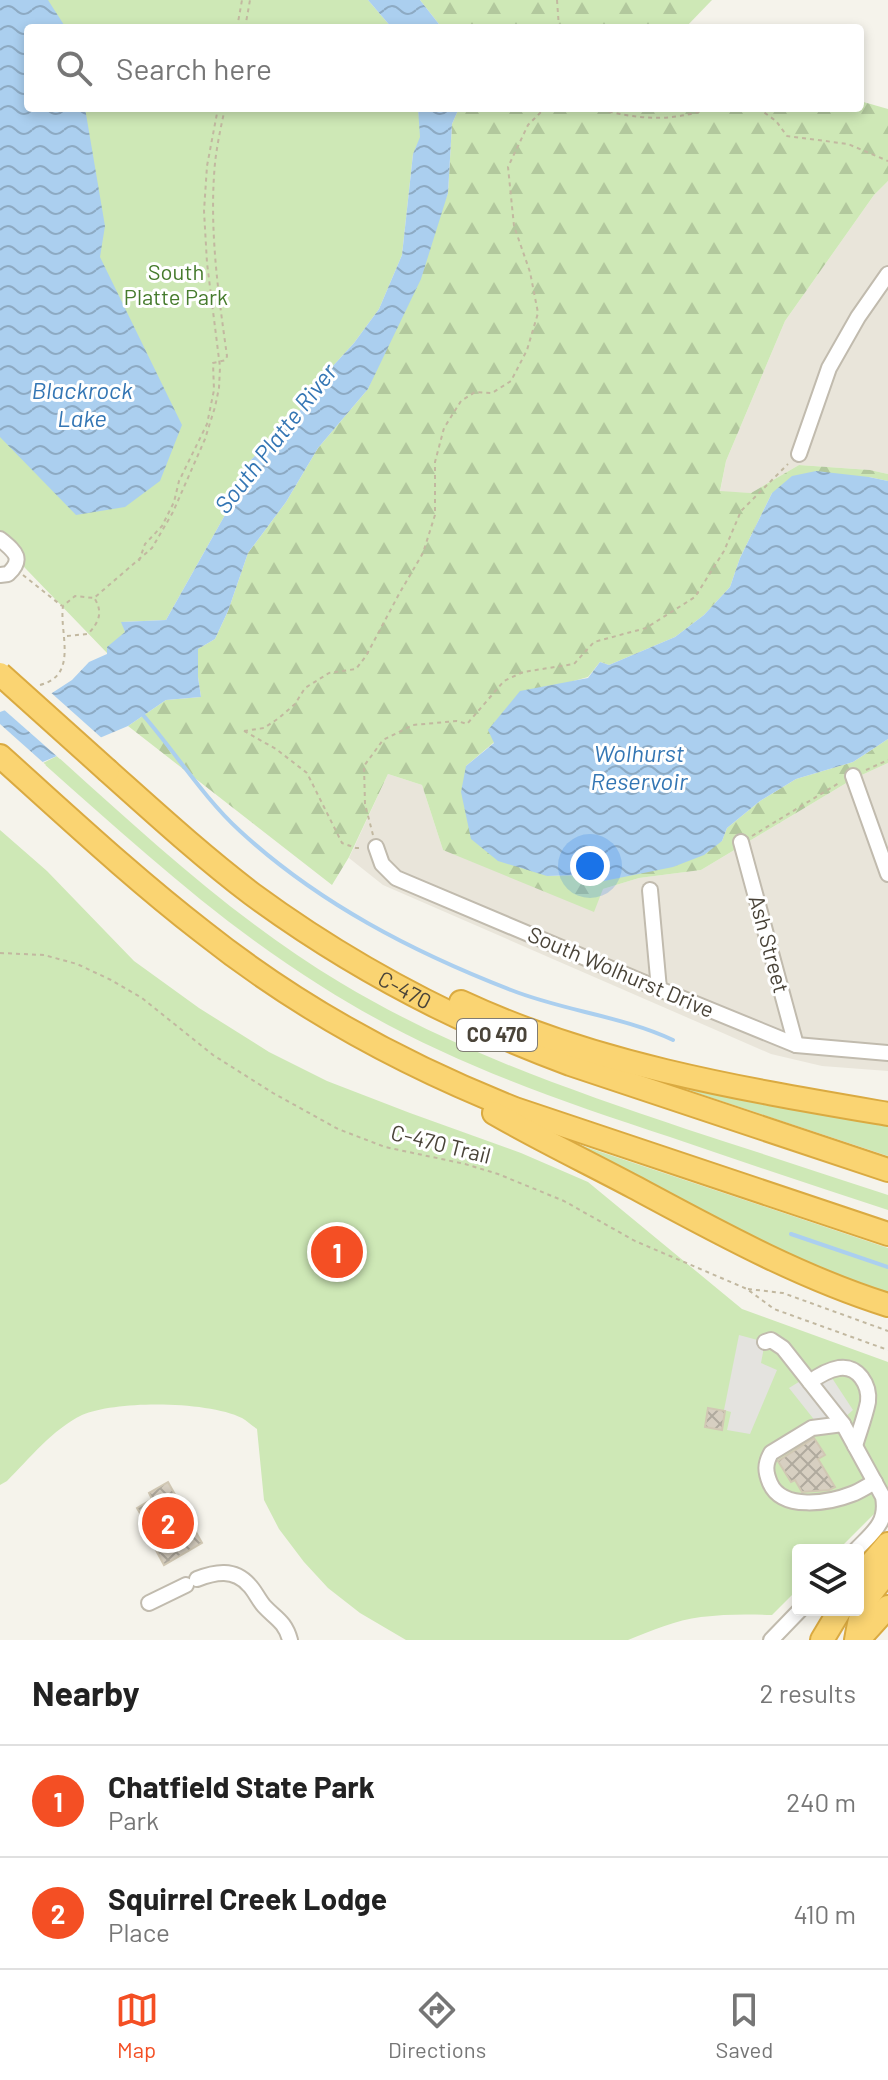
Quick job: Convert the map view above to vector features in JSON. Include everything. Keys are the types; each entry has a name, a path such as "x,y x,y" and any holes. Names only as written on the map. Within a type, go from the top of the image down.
{"highway":[{"name":"C-470","path":"0,674 212,862 281,914 371,972 519,1045 888,1170"},
{"name":"CO 470","path":"0,756 171,907 254,970 289,994 394,1054 495,1101 888,1234"},
{"path":"152,810 180,819 247,875 342,939 430,987 514,1025 598,1054 687,1078 888,1114"},
{"path":"455,1083 493,1112 673,1208 787,1265 888,1305"},
{"path":"864,1572 888,1544"},
{"path":"857,1640 861,1611 868,1594 888,1572"},
{"path":"857,1640 888,1607"},
{"path":"822,1640 836,1616"}],"street":[{"path":"799,454 829,368 858,317 888,274"},
{"path":"0,539 15,551 17,560 8,574 0,575"},
{"path":"853,776 888,874"},
{"name":"Ash Street","path":"741,842 796,1045"},
{"name":"South Wolhurst Drive","path":"376,847 382,864 396,878 796,1045 888,1053"},
{"path":"650,890 659,989"},
{"path":"765,1342 771,1340 783,1348 843,1424 883,1497 886,1509 884,1518 861,1544"},
{"path":"810,1382 821,1374 841,1368 858,1373 864,1380 868,1402 855,1446"},
{"path":"843,1424 812,1428 771,1453 765,1469 772,1488 782,1498 802,1503 820,1502 851,1495 875,1482"},
{"path":"149,1603 191,1582 220,1572 239,1576 250,1585 265,1608 276,1615 290,1640"},
{"path":"771,1640 794,1616"}],"path":[{"path":"238,24 242,0"},
{"path":"246,24 250,0"},
{"path":"557,0 559,24"},
{"path":"35,686 57,677 62,665 66,636 63,606 75,596 94,598 152,548 166,527 205,439 219,388 204,211 207,166 217,112"},
{"path":"139,562 145,544 162,526 174,502 179,481 207,424 214,390 213,363 226,360 227,356 215,256 213,201 215,159 224,112"},
{"path":"541,112 528,125 508,167 514,226 530,272 538,313 527,350 511,381 492,393 475,392 461,401 444,428 435,462 435,515 423,553 366,656 356,669 329,673 305,688 295,704 264,728 244,731 276,749 307,773 342,843 356,848 376,847 365,804 364,766 383,740 413,725 457,721 467,724 504,681 523,672 574,664 594,642 646,628 695,597 724,551 741,511 799,454"},
{"path":"614,112 651,119 700,112"},
{"path":"764,112 776,121 787,136 848,144 888,161"},
{"path":"25,577 63,606"},
{"path":"66,636 88,634 98,623 100,607 94,598"},
{"path":"741,842 821,793 888,760"},
{"name":"C-470 Trail","path":"0,953 44,955 77,964 111,980 142,998 213,1055 338,1129 385,1147 498,1174 564,1201 635,1241 747,1289 774,1309 888,1350"},
{"path":"747,1289 783,1293 888,1331"}],"shaded area":[{"path":"888,181 888,474 799,465 751,493 720,492 726,461 785,321 874,195"},
{"path":"888,763 888,1071 822,1066 771,1054 383,885 349,858 388,774 422,785 443,850 603,889 639,878 701,870 853,779"},
{"path":"739,1335 765,1342 761,1363 777,1370 750,1434 727,1430 731,1412 724,1410"},
{"path":"832,1378 853,1410 843,1419 816,1422 789,1388 802,1380 810,1382"}],"green space":[{"name":"South Platte Park","path":"0,0 368,0 389,24 24,24 24,112 418,112 421,137 413,154 402,255 379,309 303,407 249,462 239,490 166,620 122,622 125,632 108,654 0,542"},
{"path":"420,0 712,0 689,24 439,24"},
{"path":"864,102 888,109 888,181 874,195 785,321 726,461 720,491 751,493 799,465 870,470 888,474 888,481 869,477 772,493 740,558 730,587 704,615 675,637 609,665 600,662 588,677 563,684 466,766 547,876 578,875 604,881 722,841 727,828 760,801 796,779 853,762 888,739 888,763 853,779 701,870 639,878 603,889 594,912 443,850 422,785 388,774 349,857 332,885 128,726 166,700 201,697 198,649 215,639 248,553 286,502 318,448 368,389 448,193 452,124 457,112 864,112"},
{"path":"57,756 159,847 265,933 382,1006 466,1047 553,1082 888,1195 888,1210 535,1090 405,1034 321,986 212,909 43,763"},
{"path":"0,830 47,871 134,961 199,1008 269,1052 327,1081 521,1153 588,1182 742,1309 888,1362 888,1500 844,1544 792,1544 792,1595 772,1615 692,1618 628,1640 406,1640 360,1613 328,1588 304,1562 279,1529 264,1500 257,1429 227,1412 162,1404 117,1407 82,1415 61,1428 0,1485"},
{"path":"674,1082 888,1124 888,1156 673,1085"},
{"path":"571,1142 888,1248 888,1297 773,1248 569,1145"}],"water":[{"name":"Blackrock Lake","path":"0,0 48,0 63,24 24,24 24,112 86,112 105,226 100,257 182,425 160,481 125,507 76,515 0,437"},
{"path":"368,0 420,0 439,24 389,24"},
{"name":"South Platte River","path":"418,112 457,112 452,124 448,193 421,279 368,389 318,448 286,502 248,553 215,639 198,649 201,697 166,700 128,726 0,780 0,712 52,693 72,680 89,662 107,654 107,647 125,632 121,622 166,620 239,490 249,462 303,407 379,309 402,255 413,154 420,137"},
{"name":"Wolhurst Reservoir","path":"816,471 888,481 888,739 853,762 796,779 760,801 727,828 722,841 704,855 673,867 604,881 578,875 547,876 498,861 471,839 461,792 466,766 494,743 488,730 520,691 588,678 600,662 609,665 675,637 704,615 730,587 740,558 772,493 792,476"}],"pier":[{"path":"48,690 104,740 60,759 2,708"},
{"path":"0,724 46,765 0,784"}],"building":[{"path":"708,1408 725,1411 722,1430 705,1427"},
{"path":"814,1438 825,1455 818,1459 835,1487 802,1492 795,1480 791,1482 778,1461"},
{"path":"168,1482 202,1543 164,1565 151,1541 155,1539 137,1508 152,1499 149,1493"}],"waterway":[{"path":"143,715 240,831 301,881 334,903 403,942 474,975 531,997 634,1025 673,1040"},
{"path":"791,1234 888,1267"}],"place":[{"name":"Chatfield State Park","path":"337,1252"},
{"name":"Squirrel Creek Lodge","path":"168,1523"}]}
